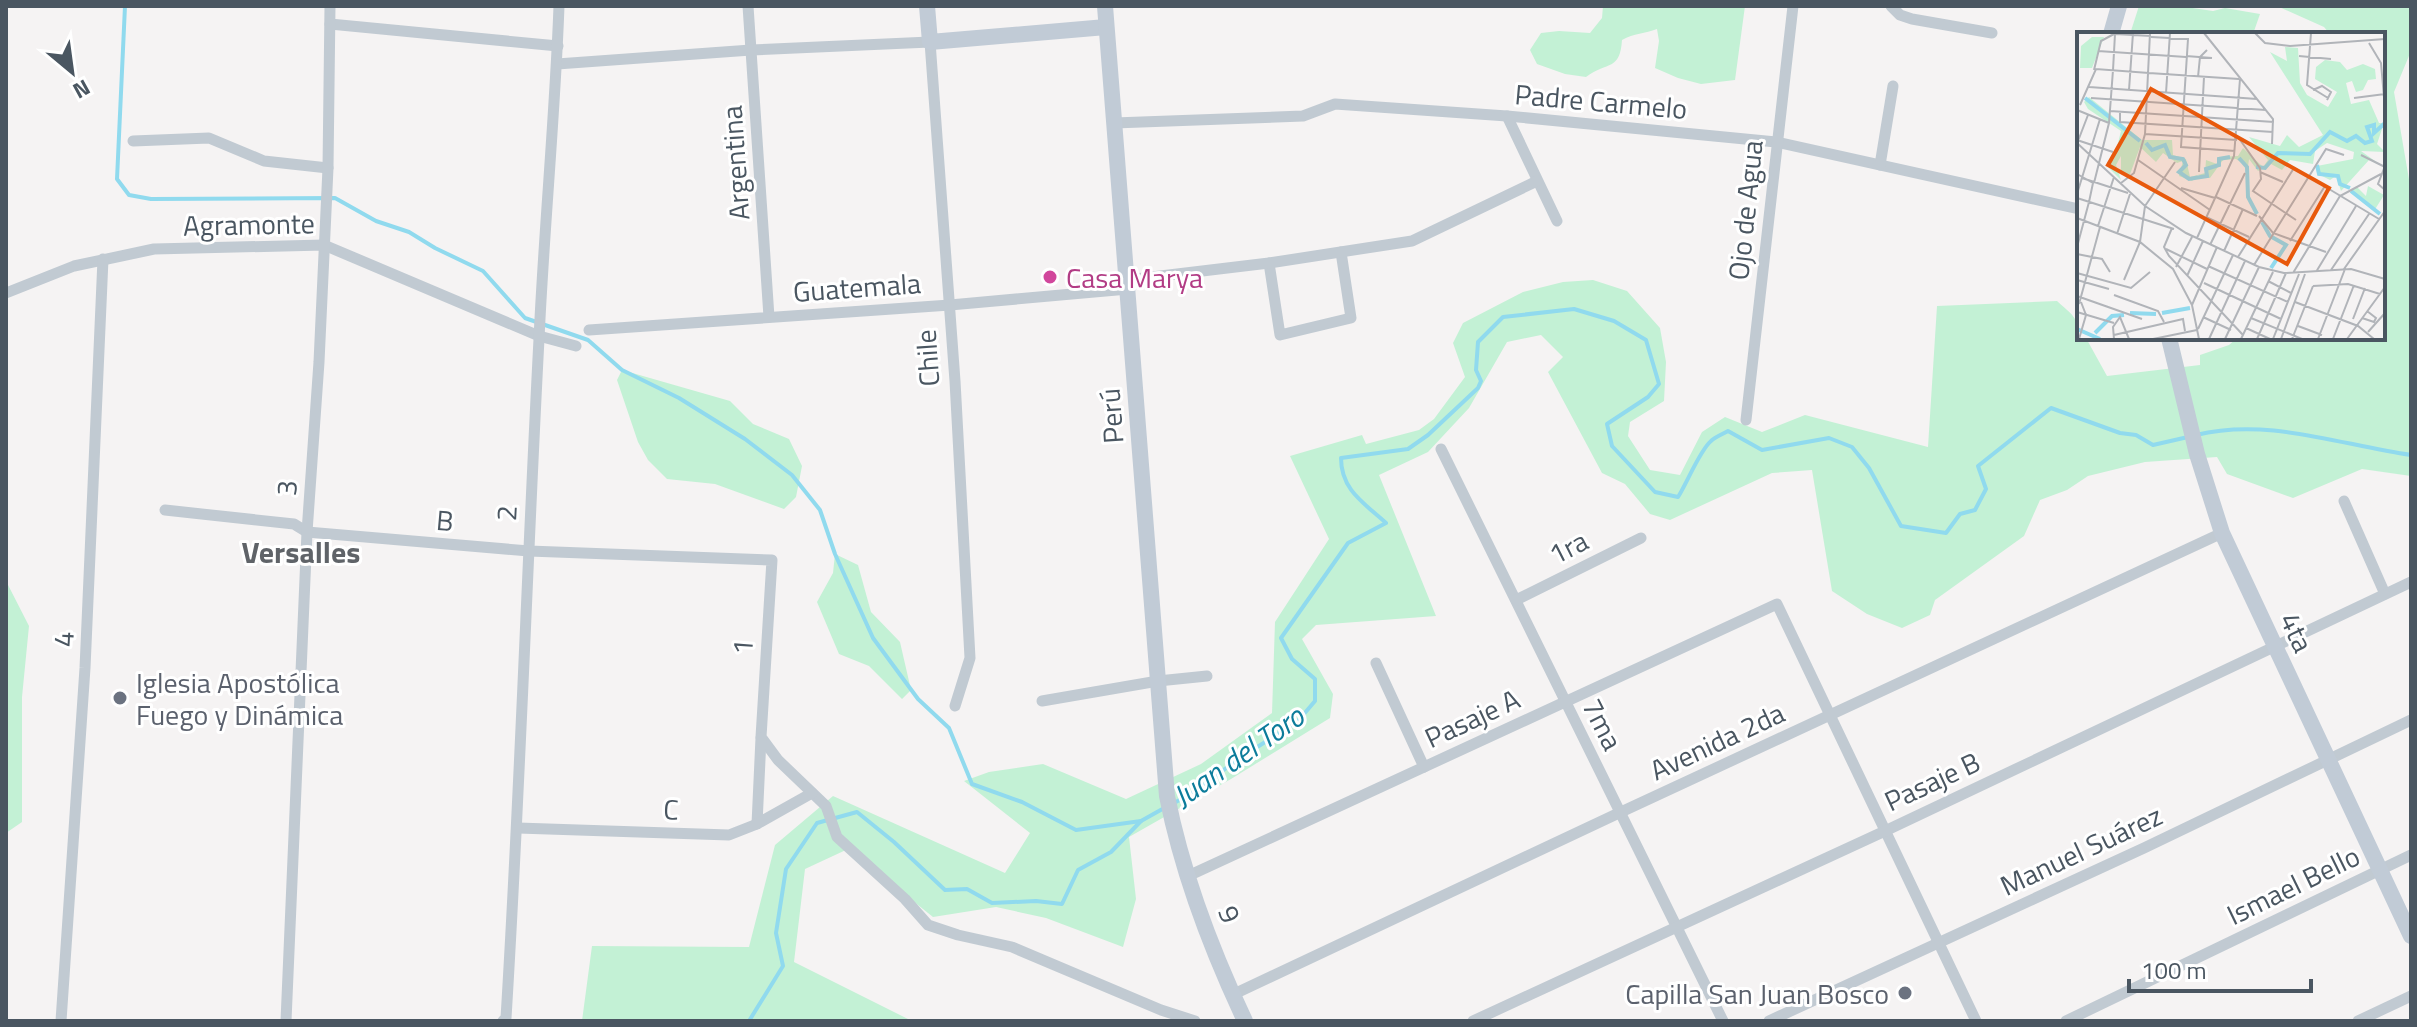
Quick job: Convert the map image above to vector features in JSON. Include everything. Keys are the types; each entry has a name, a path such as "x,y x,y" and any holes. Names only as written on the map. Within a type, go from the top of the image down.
{"street":[{"name":"3","path":"286,1021 307,532 328,168 330,6"},
{"name":"2","path":"503,1021 506,1018 518,828 539,336 559,6"},
{"name":"Argentina","path":"748,6 769,317"},
{"name":"Chile","path":"927,6 950,305 970,658 955,706"},
{"name":"Perú","path":"1105,6 1167,796 1173,822"},
{"name":"Ojo de Agua","path":"1746,420 1793,6"},
{"path":"1891,6 1900,15 1912,19 1992,33"},
{"path":"2112,32 2119,6"},
{"path":"330,24 558,46"},
{"path":"557,64 751,50 930,42 1106,27"},
{"path":"1880,165 1893,86"},
{"name":"Padre Carmelo","path":"1114,123 1303,116 1335,104 1507,116 1776,142 2077,209"},
{"path":"1507,116 1557,221"},
{"path":"133,141 209,138 264,161 328,168"},
{"name":"Guatemala","path":"589,330 950,305 1127,284 1412,241 1537,181"},
{"name":"Agramonte","path":"6,293 74,266 154,249 324,245 539,336 576,346"},
{"path":"1269,263 1280,335 1351,318 1341,252"},
{"name":"4","path":"61,1021 85,668 103,259"},
{"name":"4ta","path":"2169,340 2197,454 2222,533 2411,936"},
{"name":"7ma","path":"1441,449 1723,1021"},
{"path":"2344,501 2385,594"},
{"name":"B","path":"165,510 294,524 307,532 529,551 772,560"},
{"name":"Avenida 2da","path":"1232,995 2222,533"},
{"name":"1ra","path":"1516,600 1641,538"},
{"name":"1","path":"757,824 772,560"},
{"name":"Pasaje B","path":"1473,1021 1885,831 2411,582"},
{"name":"Pasaje A","path":"1188,876 1777,604 1831,715"},
{"path":"1376,663 1424,767"},
{"path":"1042,701 1207,676"},
{"path":"1831,715 1976,1021"},
{"name":"Manuel Suárez","path":"1769,1021 2411,720"},
{"path":"761,737 778,760 830,813 837,837 905,899 928,925 1012,947 1161,1010 1195,1021"},
{"name":"C","path":"518,828 729,835 757,824 812,793"},
{"name":"9","path":"1173,822 1188,876 1232,995 1245,1021"},
{"name":"Ismael Bello","path":"2066,1021 2411,855"},
{"path":"2358,1021 2411,996"}],"green space":[{"path":"1603,6 1745,6 1735,80 1701,84 1655,68 1659,41 1657,29 1622,40 1616,61 1586,77 1565,74 1537,64 1530,50 1541,33 1590,33 1602,18"},
{"path":"2139,6 2179,6 2213,11 2225,8 2260,14 2254,32 2131,32"},
{"path":"2277,6 2411,6 2411,51 2394,92 2411,191 2411,476 2362,469 2293,498 2227,474 2217,457 2145,462 2088,476 2067,490 2040,500 2024,536 1935,600 1930,615 1902,628 1867,614 1832,591 1812,470 1772,473 1670,520 1650,514 1625,484 1602,473 1548,372 1563,357 1541,335 1507,342 1469,408 1428,452 1379,475 1436,616 1316,625 1302,639 1333,694 1330,718 1129,837 1136,899 1123,947 1046,918 996,907 933,917 848,849 805,869 794,962 912,1021 582,1021 592,946 749,947 775,845 833,796 1005,873 1030,833 964,781 989,772 1043,764 1126,799 1201,764 1272,713 1275,622 1329,539 1290,456 1362,435 1366,444 1419,430 1434,419 1465,377 1453,343 1463,323 1523,292 1563,282 1593,280 1627,291 1660,328 1666,362 1664,401 1630,422 1628,436 1650,470 1680,475 1702,432 1725,417 1762,432 1805,415 1928,447 1937,306 2057,301 2074,317 2077,340 2087,340 2107,376 2200,365 2200,355 2235,340 2385,340 2385,32 2328,32 2324,27"},
{"path":"622,370 730,401 753,424 789,439 802,466 796,497 784,509 715,484 667,479 648,460 638,442 617,380"},
{"path":"835,554 858,565 871,612 900,642 911,690 902,699 869,666 839,654 817,602 833,573"},
{"path":"6,581 29,626 22,697 22,822 6,833"}],"waterway":[{"path":"125,6 117,179 129,195 151,199 335,198 376,221 409,232 483,271 525,318 588,340 622,370 679,398 745,439 792,475 820,510 835,554 873,638 918,699 949,728 972,784 1022,802 1076,830 1141,821"},
{"name":"Juan del Toro","path":"1174,803 1298,721 1315,701 1315,679 1292,659 1281,638 1348,543 1386,523 1349,487 1341,458 1408,449 1428,435 1478,388 1481,381 1476,370 1478,342 1503,317 1574,309 1614,321 1646,340 1659,384 1648,397 1607,424 1612,446 1655,492 1678,497 1707,445 1728,431 1762,450 1829,438 1852,447 1869,468 1901,526 1946,533 1960,514 1975,510 1986,489 1978,466 2051,408 2120,433 2136,435 2153,445 2188,437"},
{"name":"Juan del Toro","path":"2196,435 2223,430 2277,431 2411,455"},
{"name":"Juan del Toro","path":"749,1021 783,966 776,933 786,869 817,823 857,812 945,890 967,889 992,903 1036,901 1062,904 1078,870 1111,852 1141,821 1166,807"}],"place":[{"name":"Casa Marya","path":"1050,277"},
{"name":"Iglesia Apostólica Fuego y Dinámica","path":"120,698"},
{"name":"Capilla San Juan Bosco","path":"1905,993"}],"district":[{"name":"Versalles","path":"301,552"}]}
